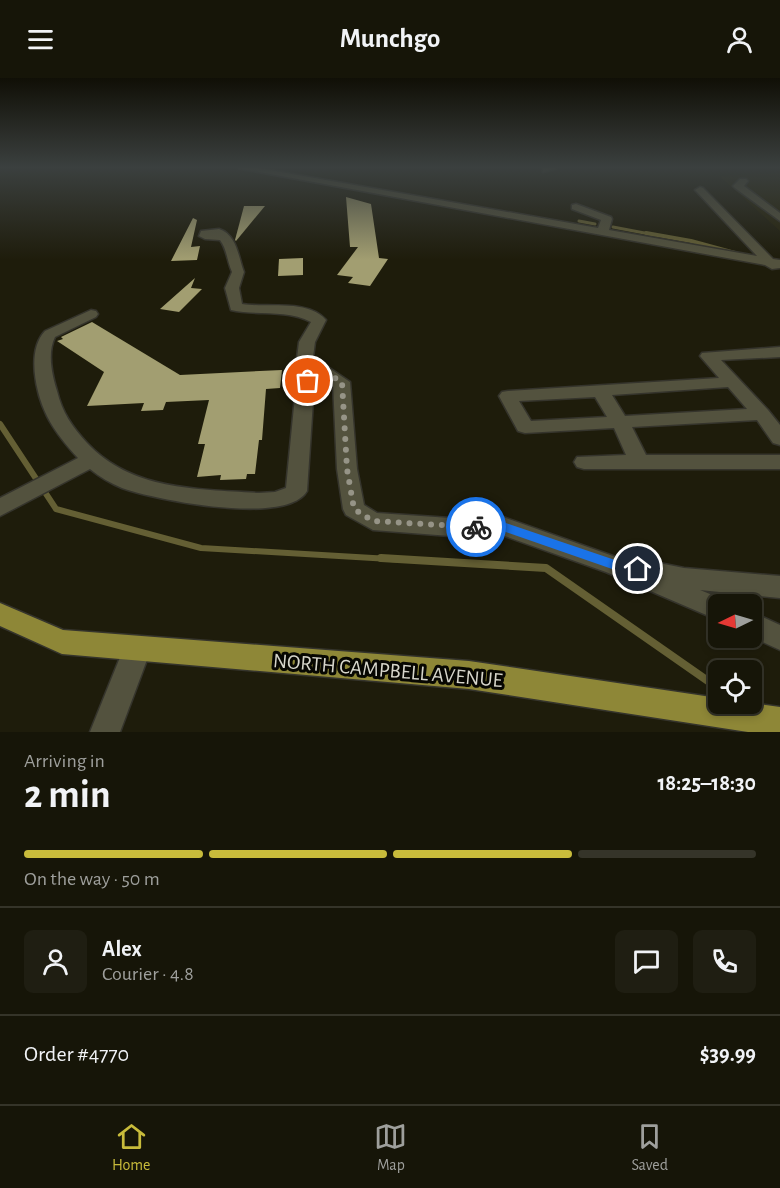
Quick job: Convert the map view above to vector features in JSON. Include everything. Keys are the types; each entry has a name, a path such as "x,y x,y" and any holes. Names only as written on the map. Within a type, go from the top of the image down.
{"main road":[{"name":"NORTH CAMPBELL AVENUE","path":"0,614 62,642 469,675 771,721"}],"street":[{"path":"411,199 775,263"},
{"path":"709,199 775,263 780,272"},
{"path":"754,199 780,218"},
{"path":"576,207 607,219 602,233"},
{"path":"223,237 231,246 232,257 238,272 232,288 236,307 251,311 309,313 319,320 307,342 305,358 342,382 347,469 354,509 373,521 450,527 503,526 615,565 708,605"},
{"path":"91,314 48,334 44,344 44,371 57,417 91,460 114,476 170,494 274,501 291,496 296,490 305,386 322,371"},
{"path":"780,352 708,356 762,414 780,439"},
{"path":"732,382 508,396 525,427 762,414"},
{"path":"600,391 620,422 640,463"},
{"path":"0,508 91,460"},
{"path":"584,462 780,462"},
{"path":"615,565 684,578 780,587"},
{"path":"762,629 780,638"},
{"path":"105,732 137,649"}],"shaded area":[{"path":"744,199 780,199 780,231"}],"building":[{"path":"346,199 371,204 379,258 388,259 370,286 348,283 353,277 337,275 358,247 350,247"},
{"path":"244,206 265,206 236,241 235,240"},
{"path":"193,218 197,220 191,247 200,246 197,260 171,261"},
{"path":"303,258 303,275 278,276 279,259"},
{"path":"195,278 191,288 202,289 179,312 160,309"},
{"path":"92,322 180,375 282,370 280,388 266,389 262,440 259,440 255,474 247,474 246,479 220,480 221,475 197,477 205,444 198,444 209,400 166,402 163,410 141,411 144,403 87,406 104,372 57,341"}],"waterway":[{"path":"579,221 595,224"},
{"path":"613,227 655,235"},
{"path":"646,233 691,241 735,253"},
{"path":"0,424 56,509 201,548 407,560"},
{"path":"381,558 546,568 708,681"}],"way so far":[{"path":"308,381 322,371 342,382 347,469 354,509 373,521 476,527"}],"route":[{"path":"476,527 503,526 615,565 638,569"}]}
